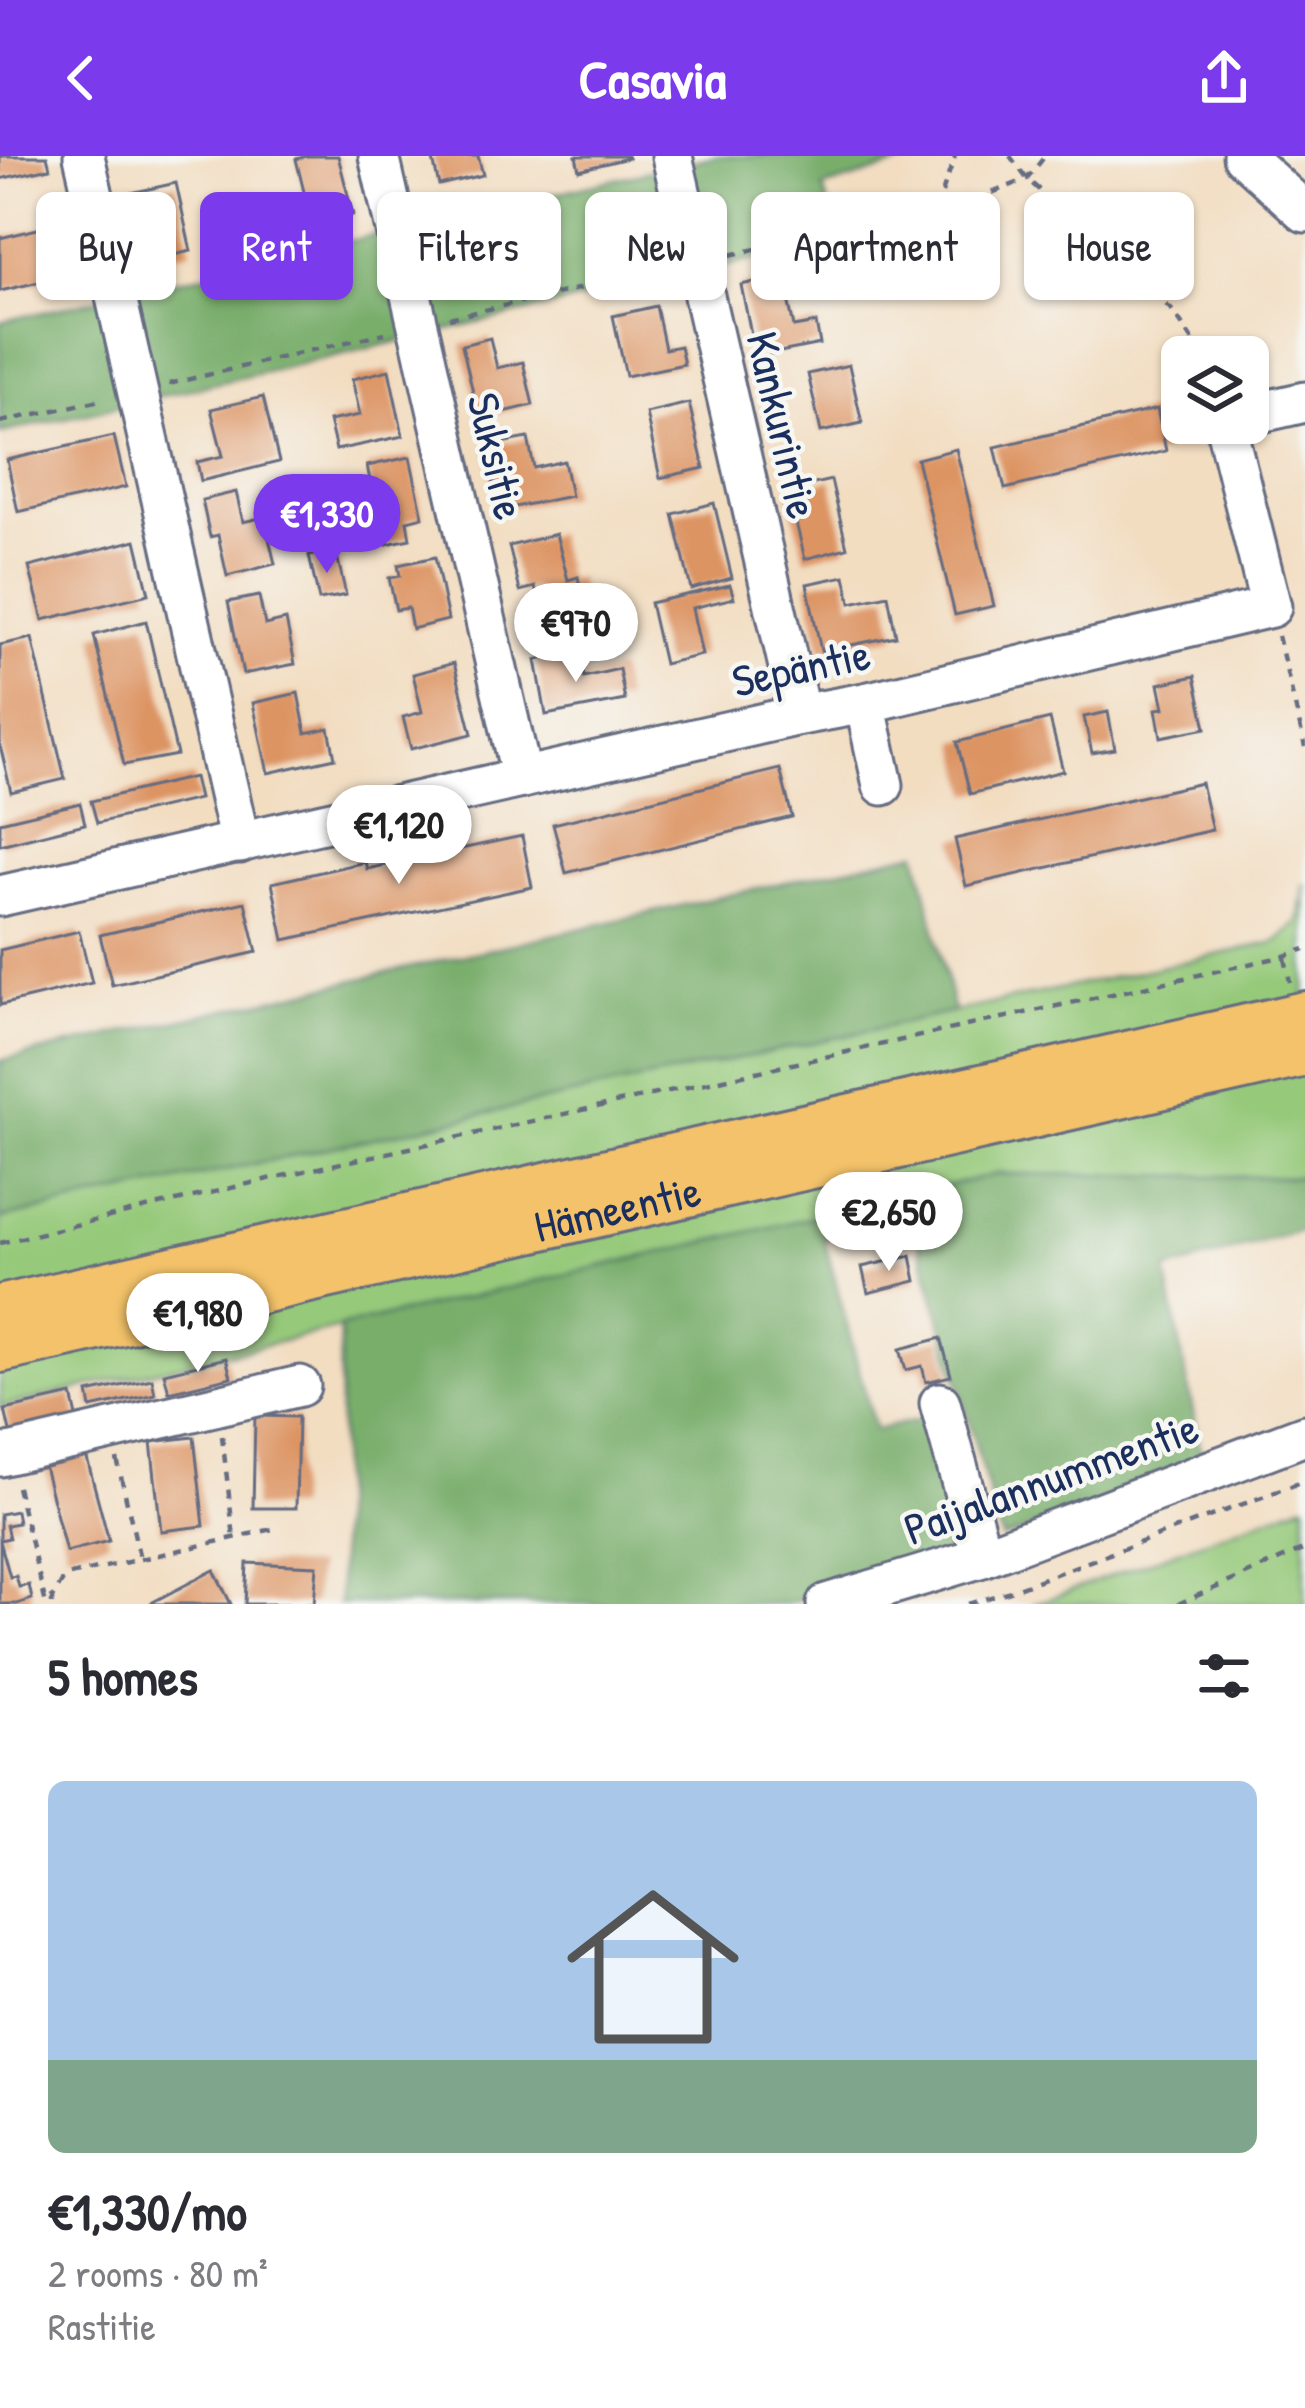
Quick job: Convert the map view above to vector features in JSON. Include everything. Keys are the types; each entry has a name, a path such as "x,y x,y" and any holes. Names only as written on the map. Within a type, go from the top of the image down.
{"main road":[{"name":"Hämeentie","path":"0,1310 1299,1005"},
{"name":"Hämeentie","path":"0,1348 1305,1052"}],"street":[{"path":"84,156 240,843"},
{"name":"Suksitie","path":"379,156 521,778"},
{"name":"Kankurintie","path":"672,156 680,192"},
{"path":"1244,156 1305,212"},
{"name":"Kankurintie","path":"705,300 800,715"},
{"path":"1269,410 1305,402"},
{"path":"1230,444 1271,607"},
{"name":"Sepäntie","path":"0,896 866,704 1271,607"},
{"path":"866,704 884,785"},
{"path":"4,1455 300,1386"},
{"path":"940,1403 982,1557"},
{"name":"Paijalannummentie","path":"827,1604 982,1557 1305,1435"}],"path":[{"path":"943,192 956,156"},
{"path":"1010,156 1027,179 1173,311 1190,336"},
{"path":"994,192 1027,179 1045,156"},
{"path":"0,422 585,287"},
{"path":"1271,607 1305,747"},
{"path":"0,1243 1305,949"},
{"path":"1285,956 1299,1005"},
{"path":"218,1406 234,1538"},
{"path":"110,1430 140,1559"},
{"path":"4,1455 49,1604"},
{"path":"968,1604 1305,1481"},
{"path":"49,1604 66,1576 273,1529"},
{"path":"1178,1604 1305,1549"}],"green space":[{"path":"715,156 926,156 823,188 824,192 751,192 751,260 727,266 727,192 585,192 585,298 0,433 0,322 95,300 176,300 176,281 200,276 200,300 353,300 353,240 377,234 377,300 561,300 560,192"},
{"path":"917,852 954,1012 0,1219 0,1061"},
{"path":"1305,883 1305,1177 997,1174 0,1407 0,1219 1276,942 1299,922"},
{"path":"998,1174 1305,1177 1305,1229 1166,1271 1204,1469 1002,1539 912,1218 824,1239 875,1430 926,1418 962,1554 785,1604 339,1604 340,1327"},
{"path":"1305,1503 1305,1604 1033,1604 1051,1598"}],"building":[{"path":"0,156 47,156 50,168 0,179"},
{"path":"338,156 347,192 304,192 296,159"},
{"path":"432,156 478,156 483,175 439,185"},
{"path":"576,156 627,156 628,158 579,170"},
{"path":"176,183 191,251 176,254 176,192 136,192"},
{"path":"36,229 36,283 0,291 0,238"},
{"path":"751,283 751,300 788,300 794,327 816,323 820,344 770,354 766,337 752,339 741,285"},
{"path":"656,306 665,349 680,346 684,364 626,376 613,316"},
{"path":"490,338 497,368 523,362 533,405 479,418 462,345"},
{"path":"849,365 862,423 821,432 808,374"},
{"path":"389,370 403,436 336,450 329,421 360,415 352,379"},
{"path":"263,397 279,462 201,481 197,462 223,456 211,409"},
{"path":"689,403 704,468 660,478 646,413"},
{"path":"1157,409 1166,451 1005,489 995,447"},
{"path":"114,436 126,487 18,512 7,460"},
{"path":"528,438 534,468 564,461 571,496 499,510 486,446"},
{"path":"956,449 994,606 955,615 917,459"},
{"path":"410,457 423,517 407,521 410,539 364,549 357,518 377,513 367,466"},
{"path":"831,480 847,548 805,559 788,490"},
{"path":"236,492 243,522 264,517 275,564 227,576 218,535 210,537 202,500"},
{"path":"714,503 732,578 691,589 673,514"},
{"path":"556,534 568,580 578,577 582,596 540,607 535,587 520,591 509,546"},
{"path":"136,540 149,594 43,620 29,567"},
{"path":"336,551 346,595 319,600 309,556"},
{"path":"435,557 448,620 412,629 408,608 396,610 389,578 400,576 398,565"},
{"path":"845,576 851,603 888,595 896,636 821,651 807,584"},
{"path":"730,585 734,598 692,608 702,655 664,664 650,603"},
{"path":"259,596 265,625 286,620 295,664 243,674 228,602"},
{"path":"146,621 177,755 124,765 94,635"},
{"path":"32,638 65,779 11,792 0,745 0,645"},
{"path":"579,651 584,677 619,669 625,700 546,715 536,660"},
{"path":"454,663 472,734 411,749 403,717 422,712 413,674"},
{"path":"1195,676 1206,728 1161,737 1156,709 1164,708 1159,684"},
{"path":"298,693 306,733 329,728 335,758 268,773 253,703"},
{"path":"1108,712 1115,749 1092,753 1084,717"},
{"path":"1050,719 1063,771 970,794 957,742"},
{"path":"780,769 792,817 566,873 553,824"},
{"path":"194,777 199,799 97,823 91,801"},
{"path":"1201,783 1212,830 966,886 955,839"},
{"path":"80,803 85,824 0,845 0,822"},
{"path":"522,836 532,887 284,940 272,883 365,862 367,869"},
{"path":"245,902 257,952 112,985 100,935"},
{"path":"79,931 92,983 0,1005 0,950"},
{"path":"911,1256 916,1281 868,1293 862,1267"},
{"path":"941,1338 951,1376 926,1382 922,1366 906,1370 900,1349"},
{"path":"226,1358 231,1377 169,1392 164,1373"},
{"path":"152,1379 155,1394 91,1408 88,1393"},
{"path":"72,1395 78,1421 11,1436 5,1410"},
{"path":"255,1416 298,1417 296,1508 253,1508"},
{"path":"194,1437 204,1526 161,1531 151,1442"},
{"path":"86,1455 109,1541 66,1552 44,1466"},
{"path":"16,1511 18,1523 6,1525 9,1538 0,1540 0,1514"},
{"path":"0,1541 10,1577 16,1576 19,1587 29,1585 32,1599 0,1604"},
{"path":"247,1563 317,1566 314,1604 245,1604"},
{"path":"214,1570 231,1604 149,1604"}]}
